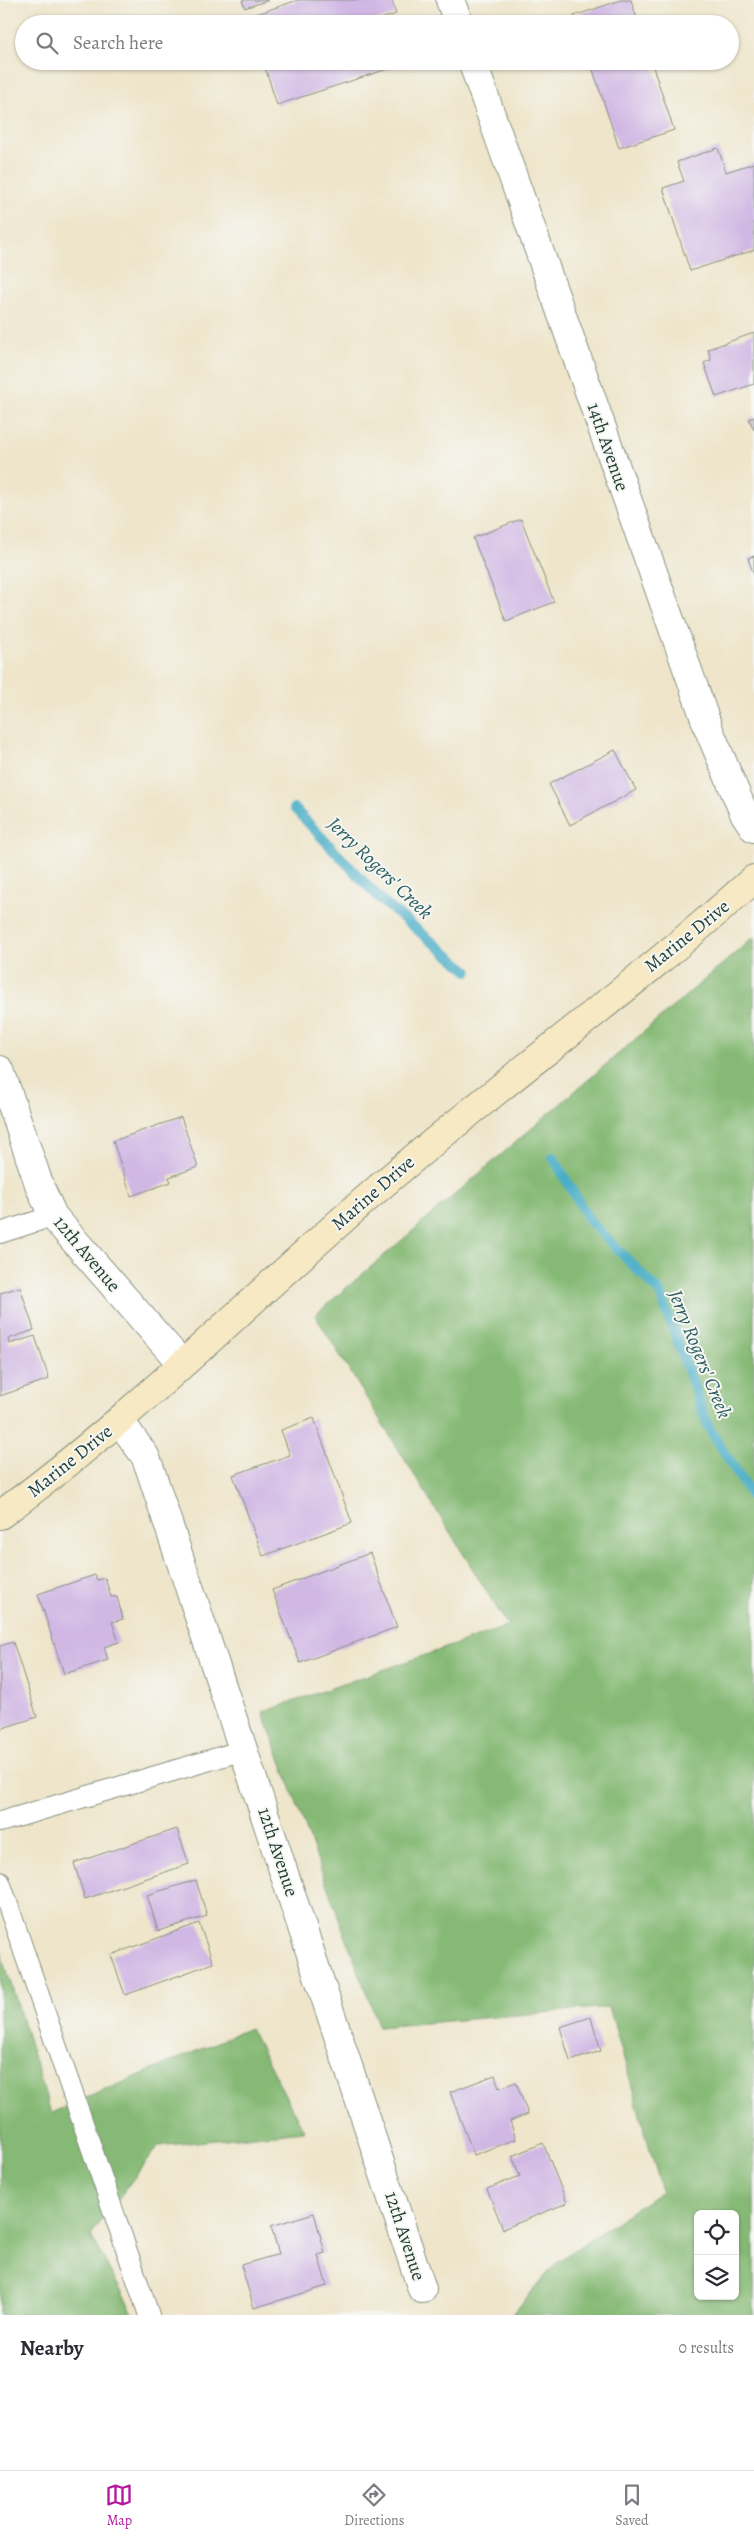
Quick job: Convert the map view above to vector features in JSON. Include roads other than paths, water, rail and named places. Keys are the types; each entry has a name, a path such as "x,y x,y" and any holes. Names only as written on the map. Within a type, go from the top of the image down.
{"street":[{"path":"450,0 456,15"},
{"name":"14th Avenue","path":"475,70 709,730 744,813 754,828"},
{"name":"Marine Drive","path":"0,1515 120,1421 279,1274 402,1168 723,907 754,879"},
{"name":"12th Avenue","path":"0,1070 40,1187 53,1216 182,1364"},
{"name":"12th Avenue","path":"120,1421 145,1456 422,2289"}],"lane":[{"path":"0,1233 53,1216"},
{"path":"0,1822 244,1750"},
{"path":"0,1882 149,2315"}],"waterway":[{"name":"Jerry Rogers' Creek","path":"294,808 382,901 468,971"},
{"name":"Jerry Rogers' Creek","path":"553,1157 589,1220 660,1293 708,1426 754,1500"}]}
